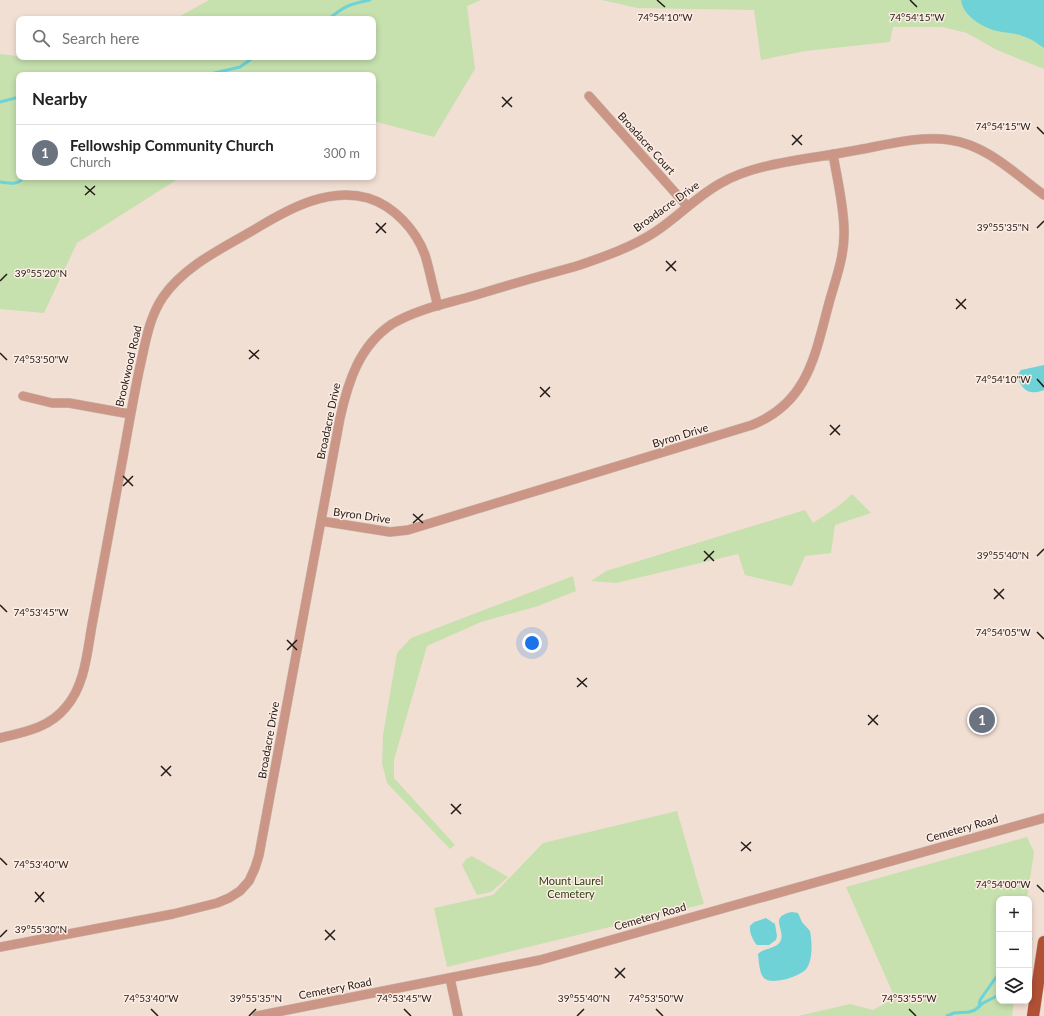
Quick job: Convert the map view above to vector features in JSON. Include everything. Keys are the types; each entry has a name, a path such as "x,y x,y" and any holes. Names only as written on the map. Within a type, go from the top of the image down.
{"main road":[{"path":"1033,1016 1044,942"}],"street":[{"name":"Broadacre Court","path":"588,96 687,206"},
{"name":"Broadacre Drive","path":"0,947 95,929 217,903 240,891 249,881 259,855 343,403 352,373 360,358 380,334 393,324 422,310 580,265 627,248 656,231 708,191 736,175 767,166 917,140 949,139 963,143 992,156 1044,196"},
{"name":"Byron Drive","path":"321,521 390,532 408,530 752,425 776,413 796,393 811,367 840,262 844,236 844,222 833,154"},
{"name":"Brookwood Road","path":"0,738 24,733 47,724 66,708 79,685 89,642 130,414 150,324 163,297 183,275 222,249 290,210 317,199 345,194 372,200 396,214 410,228 425,255 438,306"},
{"path":"23,396 52,403 69,403 130,414"},
{"name":"Cemetery Road","path":"257,1016 540,960 1044,818"},
{"path":"450,978 458,1016"}],"green space":[{"path":"209,0 481,0 467,6 475,69 434,137 376,122 376,72 16,72 16,180 176,180 77,243 44,313 0,309 0,54 16,56 16,60 376,60 376,16 180,16"},
{"path":"602,0 1044,0 1044,69 997,50 967,33 942,27 893,27 890,42 805,51 761,60 754,10 637,8"},
{"path":"852,494 871,513 835,525 831,553 805,556 792,586 745,575 738,554 616,583 591,581 606,571 805,510 813,523 840,505"},
{"path":"573,576 576,591 538,606 481,622 427,646 394,760 394,778 455,845 450,849 387,783 382,763 383,735 397,653 411,638"},
{"name":"Mount Laurel Cemetery","path":"677,811 704,904 447,967 434,908 493,895 543,843"},
{"path":"1027,837 1034,852 1027,896 996,896 996,1004 1014,1004 1012,1016 798,1016 850,1004 873,1010 895,998 846,887"},
{"path":"472,856 508,877 491,892 477,895 462,865 466,859"}],"water":[{"path":"961,0 1044,0 1044,48 1028,38 985,27 969,16 965,11"},
{"path":"1044,365 1044,390 1039,392 1030,392 1021,385 1017,376 1021,370"},
{"path":"792,912 798,913 802,922 810,931 812,950 809,964 804,971 793,977 773,981 768,980 762,976 758,954 780,942 782,937 779,921 785,914"},
{"path":"766,918 775,924 777,936 776,940 769,945 757,945 750,931 750,926 754,922"}],"waterway":[{"path":"333,16 348,6 370,0"},
{"path":"219,72 240,67 250,60"},
{"path":"0,102 16,98"},
{"path":"0,182 16,183 22,180"},
{"path":"979,1007 980,1000 996,977"},
{"path":"947,1016 954,1013 975,1010 983,1003 996,996"}],"place":[{"name":"Fellowship Community Church","path":"982,720"}]}
